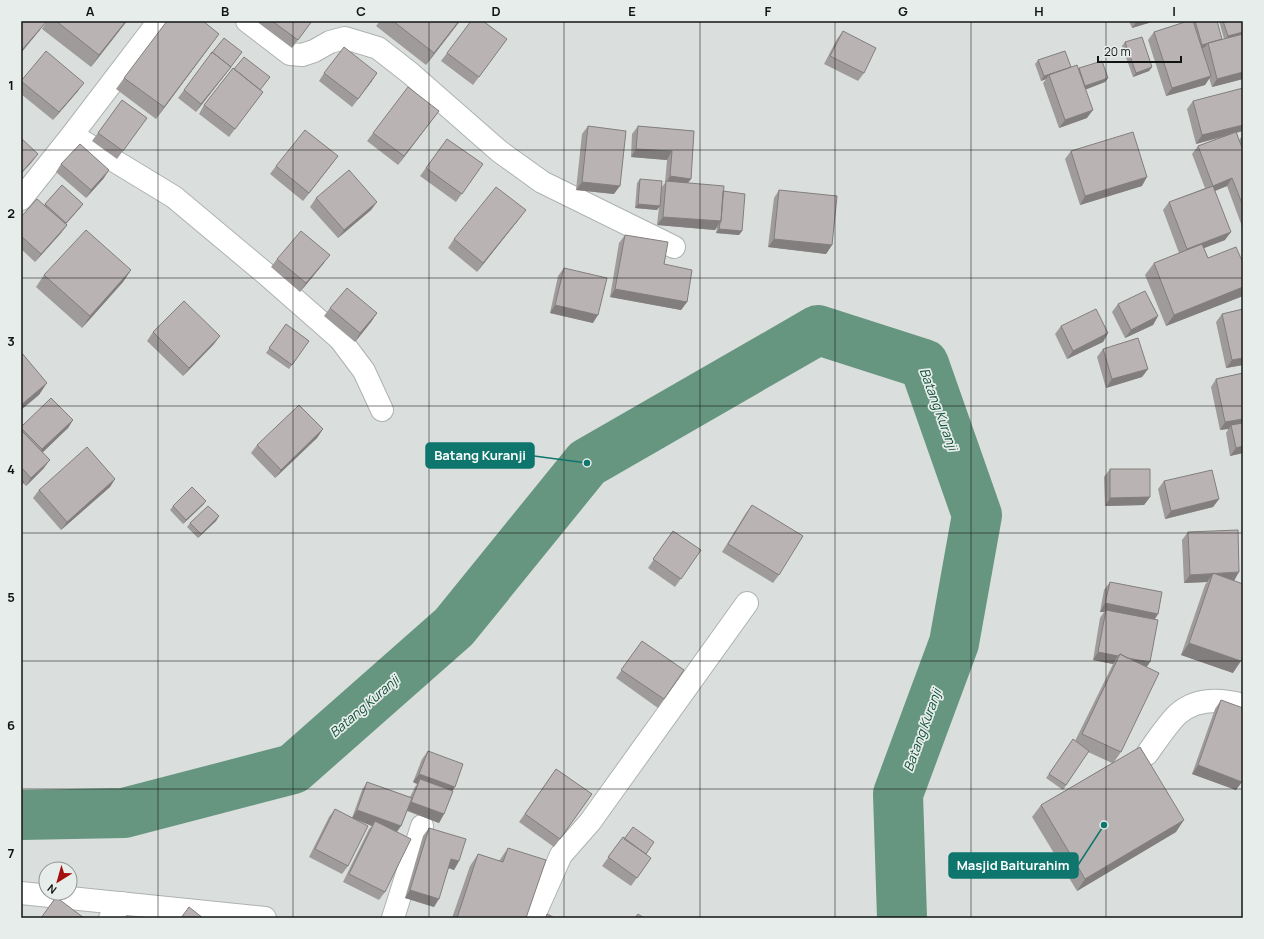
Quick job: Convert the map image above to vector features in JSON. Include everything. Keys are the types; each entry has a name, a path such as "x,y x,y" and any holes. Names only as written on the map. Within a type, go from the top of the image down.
{"street":[{"path":"21,199 159,21"},
{"path":"246,21 290,54 302,55 314,51 330,42 345,38 378,48 410,73 499,151 542,182 674,247"},
{"path":"72,135 174,197 266,274 340,339 364,371 382,410"},
{"path":"532,918 561,855 590,822 747,603"},
{"path":"1146,754 1177,715 1193,704 1216,700 1243,705"},
{"path":"392,918 422,826"},
{"path":"21,893 116,911 265,918"}],"building":[{"path":"21,21 46,22 21,51"},
{"path":"56,21 126,21 99,55"},
{"path":"167,21 203,21 219,34 164,107 124,78"},
{"path":"272,21 312,21 298,40"},
{"path":"393,21 459,21 434,53"},
{"path":"471,21 483,21 507,39 479,77 447,53"},
{"path":"1188,21 1193,21 1211,76 1172,88 1154,32"},
{"path":"1195,21 1217,21 1222,39 1202,45"},
{"path":"1223,21 1243,21 1243,32 1228,36"},
{"path":"843,31 876,48 864,73 830,56"},
{"path":"1243,34 1243,72 1217,79 1208,43"},
{"path":"1142,37 1152,67 1136,73 1125,42"},
{"path":"224,38 242,52 231,67 212,52"},
{"path":"344,47 377,73 358,99 324,73"},
{"path":"46,51 84,83 59,112 21,81"},
{"path":"1065,51 1071,67 1044,76 1038,60"},
{"path":"212,52 231,67 201,104 184,90"},
{"path":"244,57 270,77 260,90 234,69"},
{"path":"1102,61 1108,78 1085,86 1079,68"},
{"path":"1077,65 1093,110 1065,120 1049,75"},
{"path":"233,68 263,92 235,129 204,105"},
{"path":"408,87 439,111 404,156 373,133"},
{"path":"1243,88 1243,125 1202,135 1193,101"},
{"path":"122,100 147,118 123,151 98,133"},
{"path":"588,126 626,131 620,186 582,182"},
{"path":"638,126 694,131 691,179 670,176 672,151 636,149"},
{"path":"305,130 338,156 309,193 276,166"},
{"path":"1133,132 1147,177 1085,196 1071,151"},
{"path":"1236,132 1243,150 1243,206 1232,178 1213,186 1198,146"},
{"path":"21,138 38,154 21,173"},
{"path":"447,139 483,164 462,194 426,168"},
{"path":"80,144 109,170 91,190 61,164"},
{"path":"349,170 377,202 344,230 316,198"},
{"path":"640,179 662,181 660,206 638,204"},
{"path":"666,181 724,186 721,221 663,217"},
{"path":"62,185 83,204 66,223 45,204"},
{"path":"1213,186 1231,232 1187,249 1169,202"},
{"path":"496,187 526,210 483,263 454,239"},
{"path":"779,190 837,196 832,245 774,239"},
{"path":"723,191 745,194 742,231 719,229"},
{"path":"37,199 67,225 41,254 21,236 21,217"},
{"path":"86,230 131,270 90,316 44,275"},
{"path":"301,231 330,255 306,283 277,259"},
{"path":"625,235 668,242 664,264 692,270 687,302 615,289"},
{"path":"1202,244 1208,258 1236,247 1243,263 1243,287 1174,315 1154,263"},
{"path":"564,268 607,278 598,315 555,305"},
{"path":"347,288 377,313 360,333 330,308"},
{"path":"1145,291 1158,316 1131,330 1118,304"},
{"path":"184,301 220,336 189,368 153,332"},
{"path":"1096,309 1108,333 1073,351 1061,326"},
{"path":"1243,309 1243,358 1232,360 1222,314"},
{"path":"286,324 309,341 292,365 269,348"},
{"path":"1138,338 1148,369 1112,379 1103,349"},
{"path":"21,352 47,383 21,405"},
{"path":"1243,373 1243,419 1225,422 1216,379"},
{"path":"51,398 73,420 42,449 21,427"},
{"path":"299,405 323,429 281,470 257,445"},
{"path":"1243,423 1243,446 1236,448 1231,425"},
{"path":"21,430 50,460 31,478 21,467"},
{"path":"87,447 115,479 67,522 39,490"},
{"path":"1110,469 1150,469 1150,497 1110,498"},
{"path":"1212,470 1219,499 1171,511 1164,481"},
{"path":"192,487 206,501 186,520 173,506"},
{"path":"752,505 803,536 779,575 728,544"},
{"path":"208,506 219,516 201,534 190,523"},
{"path":"1238,530 1239,572 1190,575 1188,532"},
{"path":"673,531 701,550 681,579 653,559"},
{"path":"1213,573 1243,584 1243,656 1241,661 1189,643"},
{"path":"1110,582 1162,592 1158,614 1105,603"},
{"path":"1106,610 1158,620 1150,662 1127,658 1120,654 1118,656 1098,652"},
{"path":"642,641 684,670 664,699 621,670"},
{"path":"1120,654 1159,673 1121,752 1082,734"},
{"path":"1221,700 1243,708 1242,782 1198,765"},
{"path":"1073,739 1089,751 1066,785 1049,774"},
{"path":"1140,747 1184,820 1085,879 1041,805"},
{"path":"428,751 463,764 455,787 419,774"},
{"path":"556,769 592,794 560,839 525,814"},
{"path":"420,779 453,791 444,814 411,802"},
{"path":"367,782 412,798 401,826 357,810"},
{"path":"335,809 368,826 348,866 315,849"},
{"path":"375,821 411,839 385,892 349,874"},
{"path":"633,827 654,842 646,854 624,839"},
{"path":"429,828 466,839 459,861 451,859 439,899 410,890"},
{"path":"623,837 651,858 637,878 608,857"},
{"path":"508,848 546,860 526,918 457,918 478,854 503,862"},
{"path":"53,901 61,901 84,918 41,918"},
{"path":"189,907 203,918 181,918"},
{"path":"547,914 555,918 546,918"},
{"path":"638,914 644,918 635,918"}],"waterway":[{"name":"Batang Kuranji","path":"21,815 124,813 293,769 454,627 587,463 818,330 924,364 977,515 954,643 898,794 902,918"}],"place":[{"name":"Batang Kuranji","path":"587,463"},
{"name":"Masjid Baiturahim","path":"1104,825"}]}
